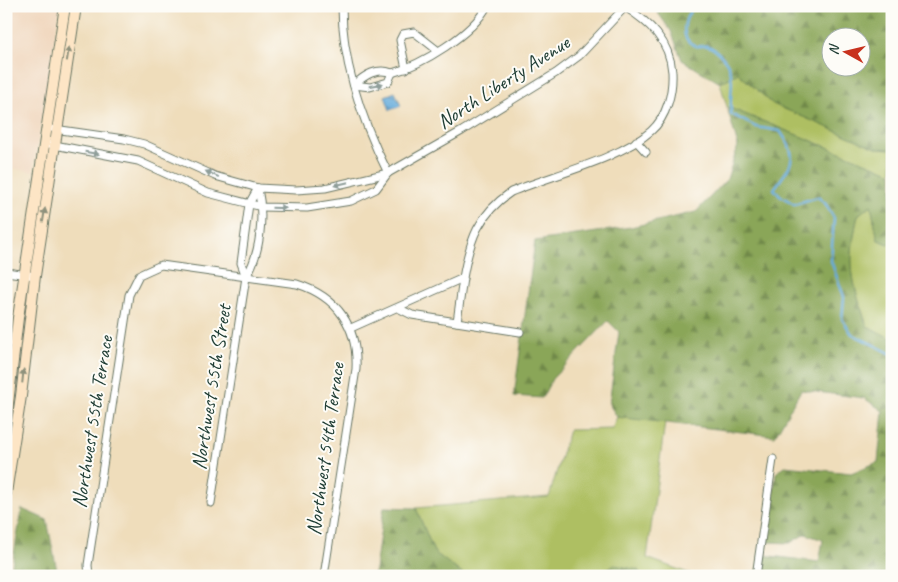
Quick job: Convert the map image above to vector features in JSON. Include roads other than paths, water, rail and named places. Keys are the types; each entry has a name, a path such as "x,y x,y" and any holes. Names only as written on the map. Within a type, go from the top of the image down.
{"main road":[{"path":"6,493 21,396 29,275 44,143 65,6"},
{"path":"6,421 29,275 58,129 76,6"}],"street":[{"path":"342,6 346,47 354,85 364,117 388,173"},
{"path":"354,85 366,74 384,70 392,73 406,69 470,29 479,20 487,6"},
{"name":"North Liberty Avenue","path":"46,128 144,144 215,176 258,188 296,190 325,188 388,173 556,73 598,38 625,7"},
{"path":"457,322 463,278 474,234 496,203 511,192 625,149 652,130 663,115 670,98 673,80 672,64 666,46 656,31 643,18 625,7"},
{"path":"406,69 400,40 403,34 414,32 437,50"},
{"path":"354,85 370,87 388,82 392,73"},
{"path":"636,141 646,152"},
{"name":"North Liberty Avenue","path":"44,143 138,161 200,190 262,207 307,208 351,201 376,189 388,173"},
{"name":"Northwest 55th Street","path":"246,277 241,263 249,204 258,188"},
{"name":"Northwest 55th Street","path":"211,503 246,277 254,264 262,207 258,188"},
{"path":"244,242 257,243"},
{"name":"Northwest 55th Terrace","path":"89,576 88,565 129,295 139,275 161,265 246,277"},
{"path":"6,272 29,275"},
{"path":"246,277 297,284 312,289 344,315 351,328 463,278"},
{"path":"398,308 412,316 520,332"},
{"name":"Northwest 54th Terrace","path":"324,576 356,369 357,355 351,328"},
{"path":"756,576 773,460"}],"water":[{"path":"395,92 401,106 390,110 385,96"}],"waterway":[{"path":"694,6 688,15 684,27 686,38 696,46 706,46 714,49 728,64 732,78 731,114 756,127 780,131 790,148 792,155 789,167 774,189 794,204 818,197 825,203 834,218 831,261 844,297 842,319 852,334 892,354"}]}
